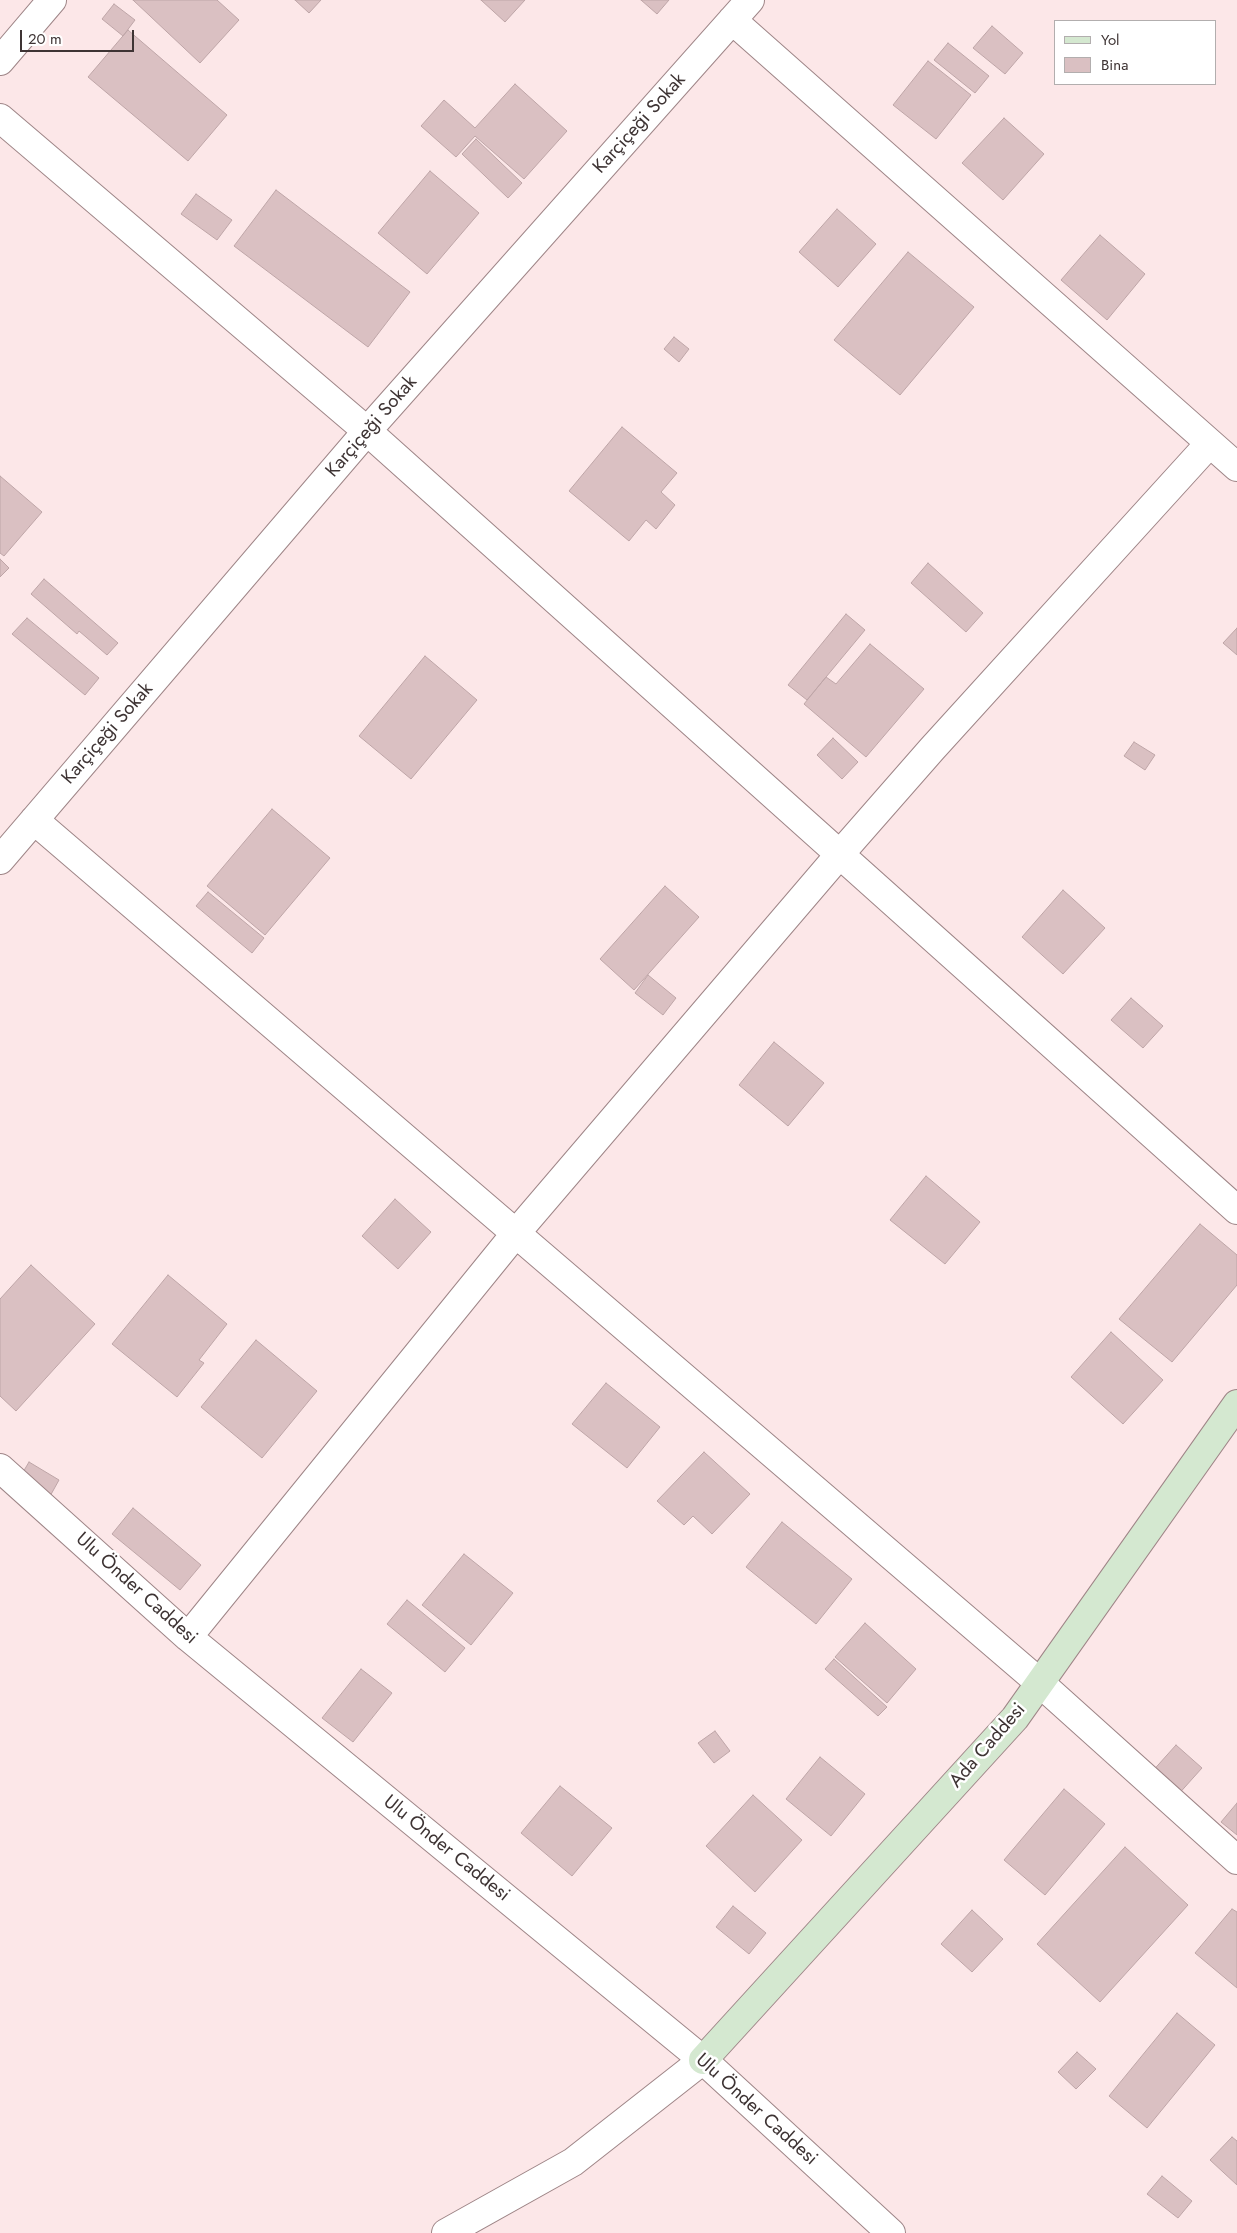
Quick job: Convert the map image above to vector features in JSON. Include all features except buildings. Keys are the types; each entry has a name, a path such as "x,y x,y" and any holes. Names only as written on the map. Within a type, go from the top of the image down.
{"main road":[{"name":"Ada Caddesi","path":"703,2060 1015,1718 1237,1404"}],"street":[{"path":"0,61 52,0"},
{"name":"Karçiçeği Sokak","path":"0,860 367,431 750,0"},
{"path":"732,20 1237,466"},
{"path":"0,118 367,431 1237,1210"},
{"path":"188,1637 516,1234 840,854 1210,443"},
{"path":"34,820 1040,1683 1237,1860"},
{"name":"Ulu Önder Caddesi","path":"0,1468 188,1637 703,2060 890,2233"},
{"path":"446,2233 573,2162 703,2060"}]}
